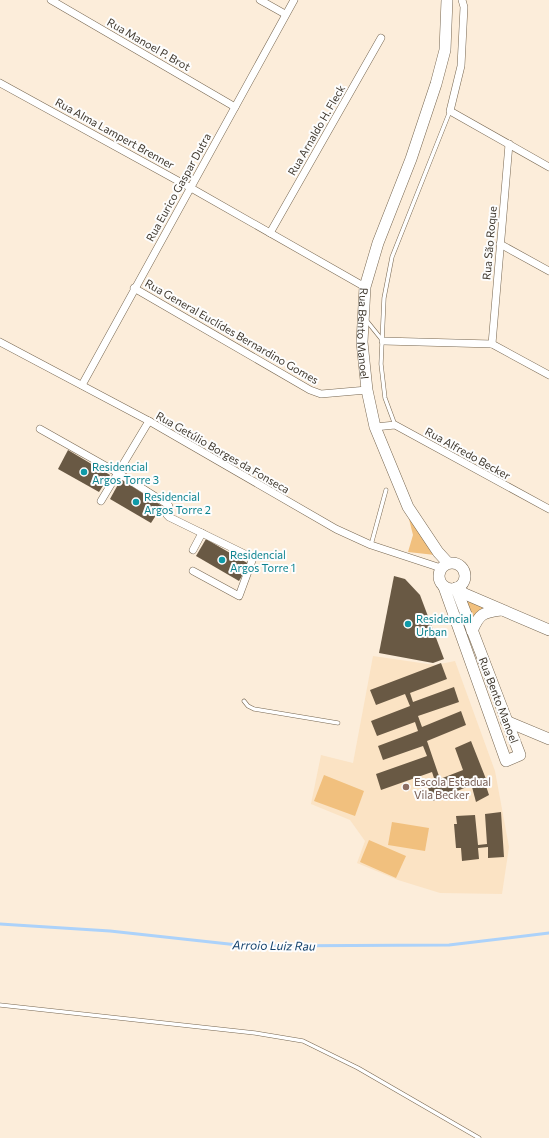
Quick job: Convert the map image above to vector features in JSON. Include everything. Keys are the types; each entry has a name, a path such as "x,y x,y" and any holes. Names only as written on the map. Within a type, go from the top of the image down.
{"main road":[{"name":"Rua Bento Manoel","path":"445,566 438,552 408,507 375,428 367,390 362,342 365,287 378,242 411,159 436,84 445,50 447,0"},
{"path":"453,563 461,566 465,574 460,584 444,587 438,576 445,566 453,563"},
{"name":"Rua Bento Manoel","path":"444,587 506,761 520,755 472,631 460,584"},
{"path":"460,584 465,594 549,630"},
{"path":"472,631 480,616 485,612 496,608"},
{"path":"506,721 549,739"}],"street":[{"name":"Rua Manoel P. Brot","path":"50,0 236,108"},
{"path":"260,0 285,14"},
{"name":"Rua Eurico Gaspar Dutra","path":"82,385 134,288 236,108 285,14 294,0"},
{"path":"462,0 464,7 461,66 450,111 549,167"},
{"name":"Rua Arnaldo H. Fleck","path":"270,233 381,38"},
{"name":"Rua Alma Lampert Brenner","path":"0,83 191,188 365,287"},
{"name":"Rua São Roque","path":"492,344 509,144"},
{"path":"500,244 549,271"},
{"name":"Rua General Euclídes Bernardino Gomes","path":"134,288 310,390 322,394 367,390"},
{"path":"383,341 492,344 549,376"},
{"name":"Rua Getúlio Borges da Fonseca","path":"0,342 149,421 329,525 371,545 445,566"},
{"path":"101,501 149,421"},
{"path":"375,428 395,425"},
{"name":"Rua Alfredo Becker","path":"395,425 549,509"},
{"path":"40,429 118,473 167,504 169,506 166,516 253,558 239,596 194,570"},
{"path":"193,550 202,533"}],"lane":[{"path":"395,425 385,398 381,364 384,298 392,257 450,111"},
{"path":"364,318 383,341"},
{"path":"371,545 386,490"},
{"path":"244,701 248,706 254,709 338,723"},
{"path":"0,1005 255,1033 303,1041 358,1068 479,1138"}],"shaded area":[{"path":"412,517 435,555 408,552 413,535 409,519"},
{"path":"463,596 492,609 472,624"},
{"name":"Escola Estadual Vila Becker","path":"373,656 435,665 455,661 495,771 509,847 502,894 440,893 398,880 357,863 365,841 350,820 311,804 321,755 353,763"},
{"path":"324,775 364,791 355,816 314,801"},
{"path":"392,822 429,828 425,851 388,845"},
{"path":"369,840 406,856 396,878 360,862"}],"building":[{"name":"Residencial Argos Torre 3","path":"68,450 110,475 99,492 58,469"},
{"name":"Residencial Argos Torre 2","path":"121,479 162,506 151,523 110,499"},
{"name":"Residencial Argos Torre 1","path":"206,539 249,564 239,581 196,556"},
{"name":"Residencial Urban","path":"394,576 405,579 420,595 444,659 433,663 379,653"},
{"path":"441,663 447,679 410,693 413,702 454,687 459,702 418,716 422,727 461,711 466,725 427,741 440,779 463,770 455,748 471,741 486,779 433,801 427,785 435,781 432,772 381,790 376,774 427,756 423,746 383,760 378,746 418,731 415,722 377,736 371,721 410,706 405,694 376,705 370,690"},
{"path":"485,783 489,795 476,802 472,787"},
{"path":"501,812 504,857 488,858 488,847 478,848 479,859 462,861 461,848 456,848 454,824 457,824 456,816 475,815 478,845 487,844 485,814"}],"waterway":[{"name":"Arroio Luiz Rau","path":"0,924 110,931 247,946 449,945 549,933"}],"place":[{"name":"Residencial Argos Torre 3","path":"84,472"},
{"name":"Residencial Argos Torre 2","path":"136,502"},
{"name":"Residencial Argos Torre 1","path":"222,560"},
{"name":"Residencial Urban","path":"408,624"},
{"name":"Escola Estadual Vila Becker","path":"406,787"}]}
